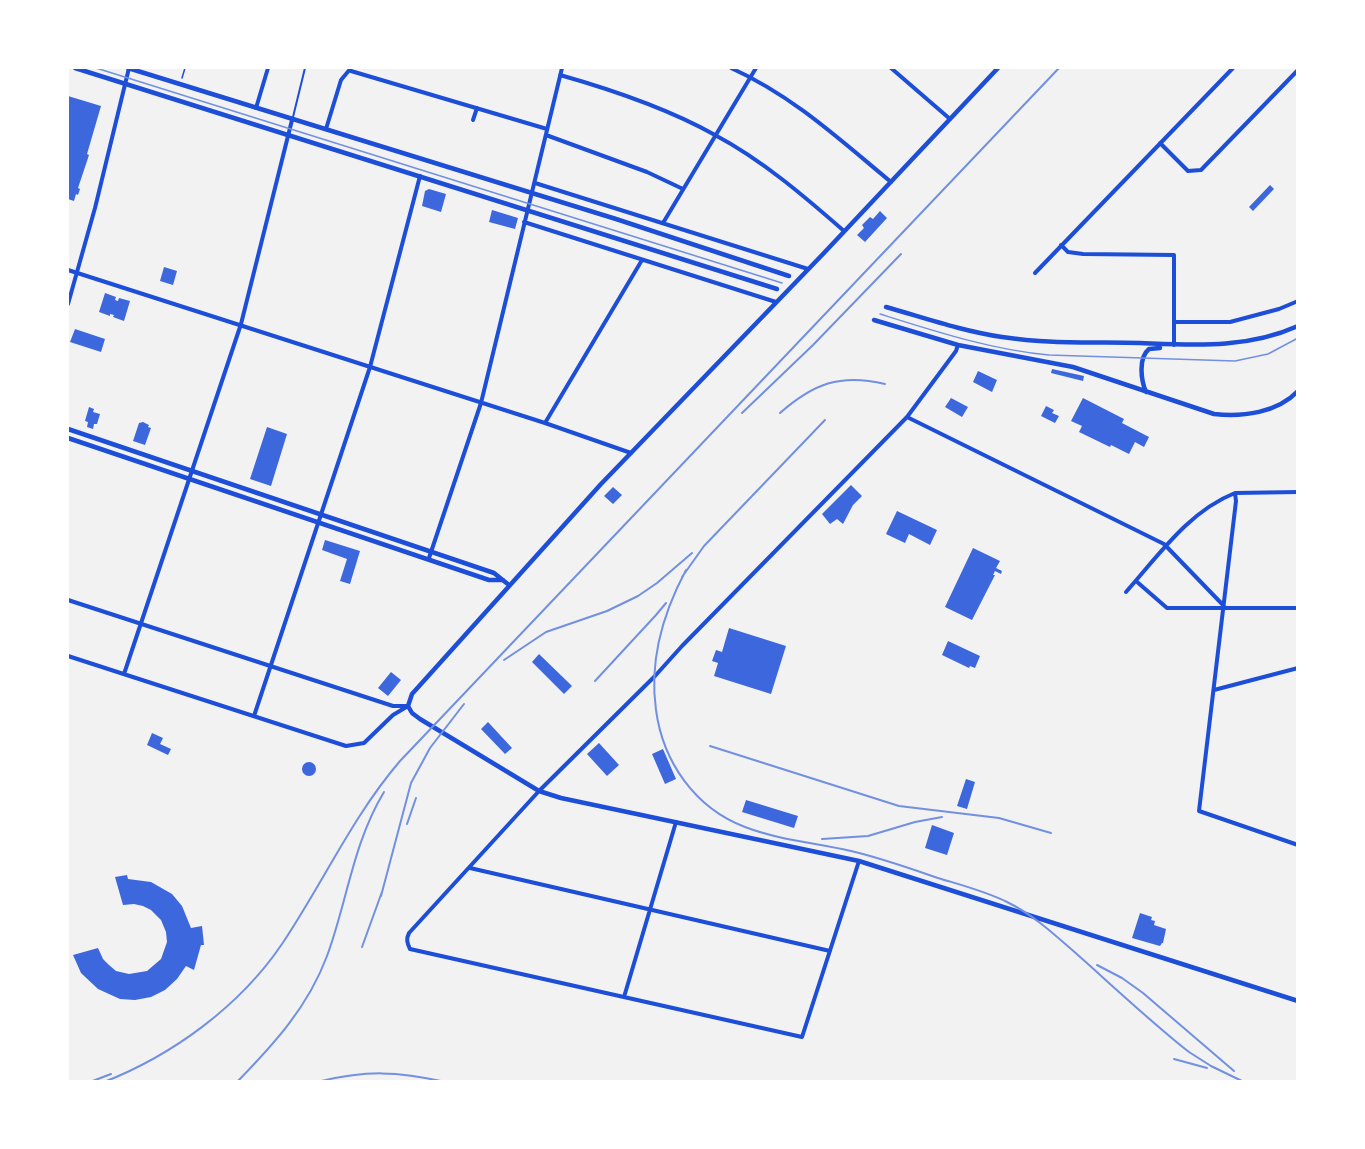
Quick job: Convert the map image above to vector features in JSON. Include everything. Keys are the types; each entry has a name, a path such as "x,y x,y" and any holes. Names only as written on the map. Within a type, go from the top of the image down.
{"street":[{"path":"75,68 777,289"},
{"path":"68,304 128,68 789,276"},
{"path":"256,108 268,68"},
{"path":"124,674 241,324 305,68"},
{"path":"429,558 481,403 562,68"},
{"path":"731,68 786,97 832,131 891,182"},
{"path":"663,223 756,68"},
{"path":"891,68 950,119"},
{"path":"68,656 340,746 364,743 393,715 408,706 412,694 601,484 998,68"},
{"path":"1035,273 1233,68"},
{"path":"326,131 341,80 351,69 547,129"},
{"path":"1160,143 1188,171 1201,170 1298,70"},
{"path":"560,75 650,106 715,135 757,161 795,189 844,231"},
{"path":"473,120 477,108"},
{"path":"546,135 647,172 683,189"},
{"path":"254,716 370,367 420,176"},
{"path":"535,183 808,269"},
{"path":"524,222 776,302"},
{"path":"1061,245 1068,252 1083,254 1174,255 1174,345"},
{"path":"545,423 642,260"},
{"path":"68,270 545,423 632,454"},
{"path":"1174,322 1230,322 1279,309 1298,301"},
{"path":"886,307 937,323 980,333 1048,341 1174,345 1246,343 1298,326"},
{"path":"874,320 958,345 1073,367 1214,414 1233,415 1261,411 1280,405 1298,391"},
{"path":"860,861 802,1037 410,949 408,945 409,933 539,791 655,676 907,417 956,351 958,345"},
{"path":"1146,392 1142,382 1145,352 1151,348 1174,345"},
{"path":"907,417 1166,546 1224,607"},
{"path":"68,429 432,551 494,573 509,585"},
{"path":"68,438 489,580 503,580"},
{"path":"1126,592 1166,546 1206,508 1218,500 1235,493 1298,492"},
{"path":"1235,493 1236,501 1199,811 1298,845"},
{"path":"1136,581 1167,608 1298,608"},
{"path":"68,600 393,706 408,706"},
{"path":"1214,690 1298,668"},
{"path":"408,706 412,713 420,719 539,791 860,861 1298,1001"},
{"path":"624,997 676,822"},
{"path":"470,868 830,951"}],"path":[{"path":"182,79 185,68"}],"building":[{"path":"68,96 101,106 78,188 80,189 74,201 68,199"},
{"path":"1270,185 1274,189 1253,211 1249,207"},
{"path":"429,189 446,194 441,212 422,206 425,191"},
{"path":"492,210 518,218 515,229 489,222"},
{"path":"880,211 887,218 865,242 857,235 864,228 862,225 870,217 873,219"},
{"path":"164,267 177,271 173,285 160,281"},
{"path":"105,293 116,297 115,300 118,301 119,298 130,301 124,321 113,317 114,315 99,312"},
{"path":"75,329 105,339 101,352 70,342"},
{"path":"1052,369 1084,376 1083,381 1051,373"},
{"path":"978,371 997,380 992,392 973,382"},
{"path":"951,398 968,407 962,417 945,407"},
{"path":"1083,398 1124,419 1122,423 1149,437 1144,447 1135,442 1129,454 1079,432 1082,426 1071,421"},
{"path":"1046,406 1054,410 1052,413 1059,416 1055,423 1041,416"},
{"path":"89,407 94,409 93,412 100,414 93,429 87,427 88,422 85,421"},
{"path":"143,422 151,428 145,445 133,441 139,423"},
{"path":"267,427 287,434 271,486 250,479"},
{"path":"851,485 862,496 853,505 843,524 837,519 830,524 822,514"},
{"path":"613,487 622,495 613,504 604,496"},
{"path":"897,511 937,530 930,545 909,534 905,543 886,534"},
{"path":"325,540 360,551 350,584 340,581 347,559 322,550"},
{"path":"973,548 1000,561 996,568 1002,571 1001,574 995,571 972,620 945,607"},
{"path":"729,628 786,646 771,694 714,676 718,663 712,661 716,650 722,652"},
{"path":"948,641 980,656 975,668 970,666 969,668 942,655"},
{"path":"539,654 572,686 564,694 532,662"},
{"path":"391,672 401,680 388,696 378,688"},
{"path":"488,722 512,748 505,754 481,729"},
{"path":"152,733 163,738 160,744 171,749 168,755 147,745"},
{"path":"599,743 619,765 607,776 587,754"},
{"path":"663,749 676,779 665,784 652,754"},
{"path":"306,762 312,762 316,769 312,776 306,776 302,772 302,766"},
{"path":"966,779 975,782 967,809 957,806"},
{"path":"746,800 798,816 794,828 742,812"},
{"path":"932,825 954,833 947,855 925,848"},
{"path":"127,875 128,879 151,882 172,894 182,906 191,928 202,926 204,945 201,945 194,970 186,966 165,990 151,997 135,1000 120,999 98,989 81,973 73,955 98,948 103,959 116,971 129,974 147,971 161,959 167,942 161,920 143,906 123,905 115,877"},
{"path":"1140,913 1152,917 1151,920 1155,921 1154,925 1166,929 1163,943 1160,946 1132,938"}],"tram line":[{"path":"96,68 782,283"},
{"path":"880,314 985,344 1049,355 1235,361 1268,354 1298,338"}],"railway":[{"path":"104,1082 130,1071 180,1043 225,1008 246,988 282,944 352,827 400,761 1059,68"},
{"path":"742,413 813,345 901,254"},
{"path":"780,413 804,395 828,384 854,380 885,384"},
{"path":"682,577 704,546 825,420"},
{"path":"504,660 546,632 607,611 638,596 692,553"},
{"path":"686,570 671,603 660,638 656,656 654,692 660,729 674,765 684,781 711,808 745,827 895,863 982,891 1007,902 1026,913 1053,934 1189,1052 1244,1082"},
{"path":"595,681 666,603"},
{"path":"381,896 411,783 430,748 464,704"},
{"path":"710,746 899,806 999,818 1051,833"},
{"path":"237,1082 289,1024 310,992 334,936 365,832 384,792"},
{"path":"407,824 416,798"},
{"path":"822,839 868,836 915,822 942,817"},
{"path":"362,947 383,889"},
{"path":"1097,965 1122,978 1143,993 1234,1071"},
{"path":"1174,1059 1207,1068"},
{"path":"317,1082 351,1075 382,1073 446,1082"},
{"path":"90,1082 111,1074"}]}
